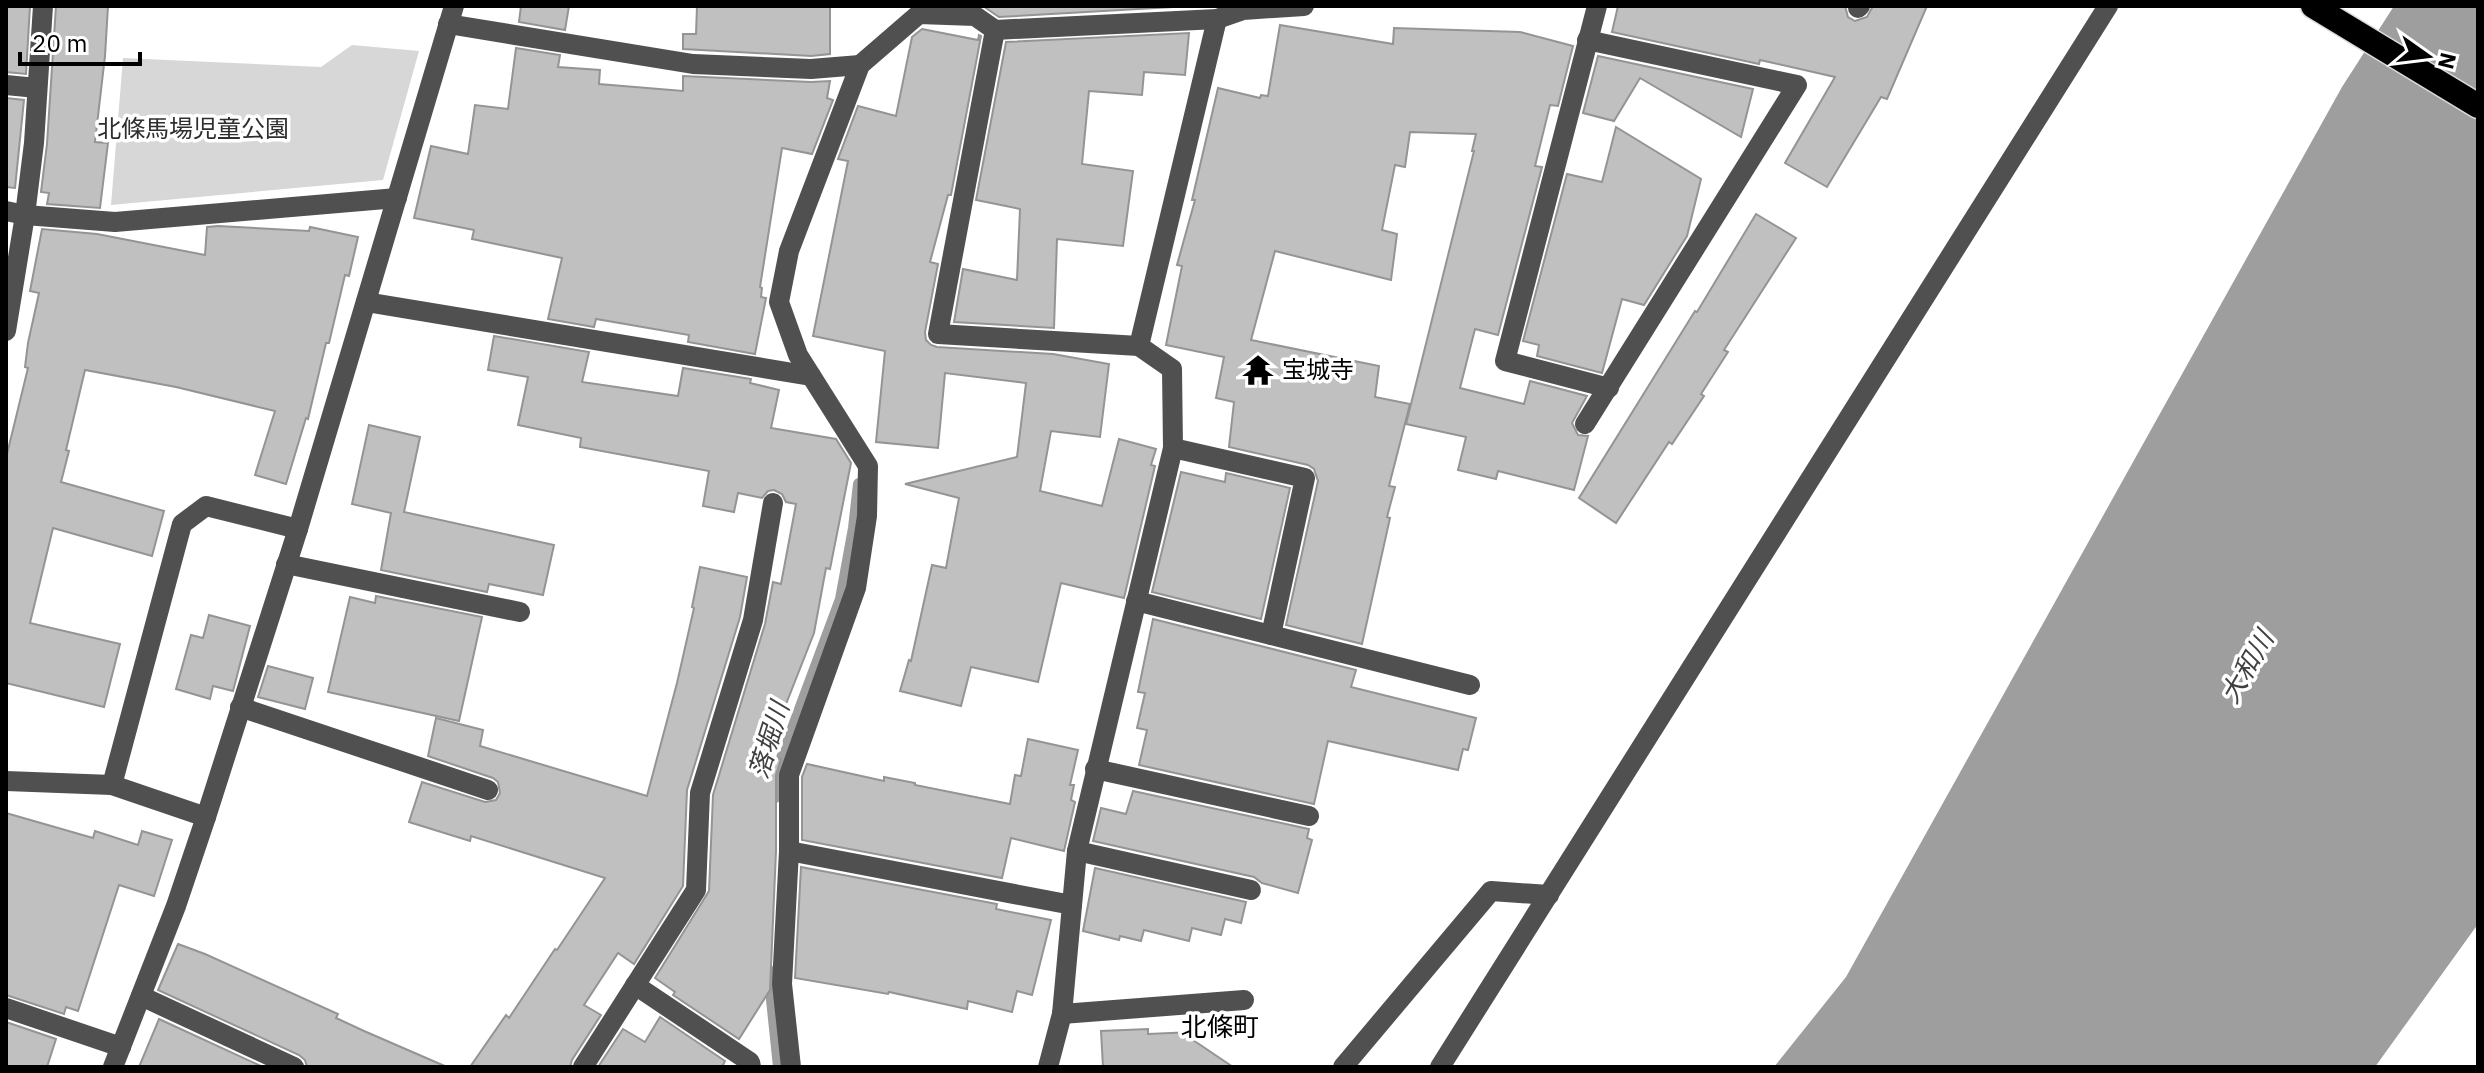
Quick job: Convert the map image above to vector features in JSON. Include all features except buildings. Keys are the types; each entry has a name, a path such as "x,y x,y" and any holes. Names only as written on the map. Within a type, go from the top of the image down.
{"highway":[{"path":"2313,6 2478,106"}],"street":[{"path":"6,331 16,213 37,88 43,6"},
{"path":"791,1067 782,984 789,851 789,775 856,588 867,516 868,466 798,355 779,302 789,251 860,65 919,14 955,10 975,16 995,30 1217,19 1243,10 1304,6"},
{"path":"1597,6 1505,361 1609,388"},
{"path":"1440,1067 2108,6"},
{"path":"113,1067 176,906 206,817 298,529 451,15 693,64 811,69 860,65"},
{"path":"1139,346 1217,19"},
{"path":"995,30 938,334 1139,346 1172,369 1173,448 1077,851 1062,1014 1048,1067"},
{"path":"1585,424 1797,85 1587,40"},
{"path":"6,85 37,88"},
{"path":"16,213 115,222 397,198"},
{"path":"366,302 811,376"},
{"path":"1173,448 1305,478 1271,635"},
{"path":"583,1067 696,890 700,793 753,620 773,503"},
{"path":"112,785 182,524 206,506 298,529"},
{"path":"286,564 520,612"},
{"path":"1136,601 1470,685"},
{"path":"240,707 488,790"},
{"path":"1095,769 1309,816"},
{"path":"6,781 112,785 206,817"},
{"path":"789,851 1072,905"},
{"path":"1077,851 1251,890"},
{"path":"1343,1067 1491,891 1549,895"},
{"path":"635,985 750,1062 751,1067"},
{"path":"141,996 294,1067"},
{"path":"1062,1014 1244,1000"},
{"path":"6,1008 121,1047"}],"green space":[{"name":"北條馬場児童公園","path":"352,45 419,51 383,180 111,205 123,58 321,67"}],"water":[{"name":"大和川","path":"2394,6 2478,6 2478,924 2375,1067 1774,1067 1846,977 2342,87"}],"waterway":[{"name":"落堀川","path":"775,797 776,774 841,599 859,484"},
{"name":"落堀川","path":"769,971 779,1067"}],"place":[{"name":"宝城寺","path":"1258,370"}],"district":[{"name":"北條町","path":"1220,1027"}]}
